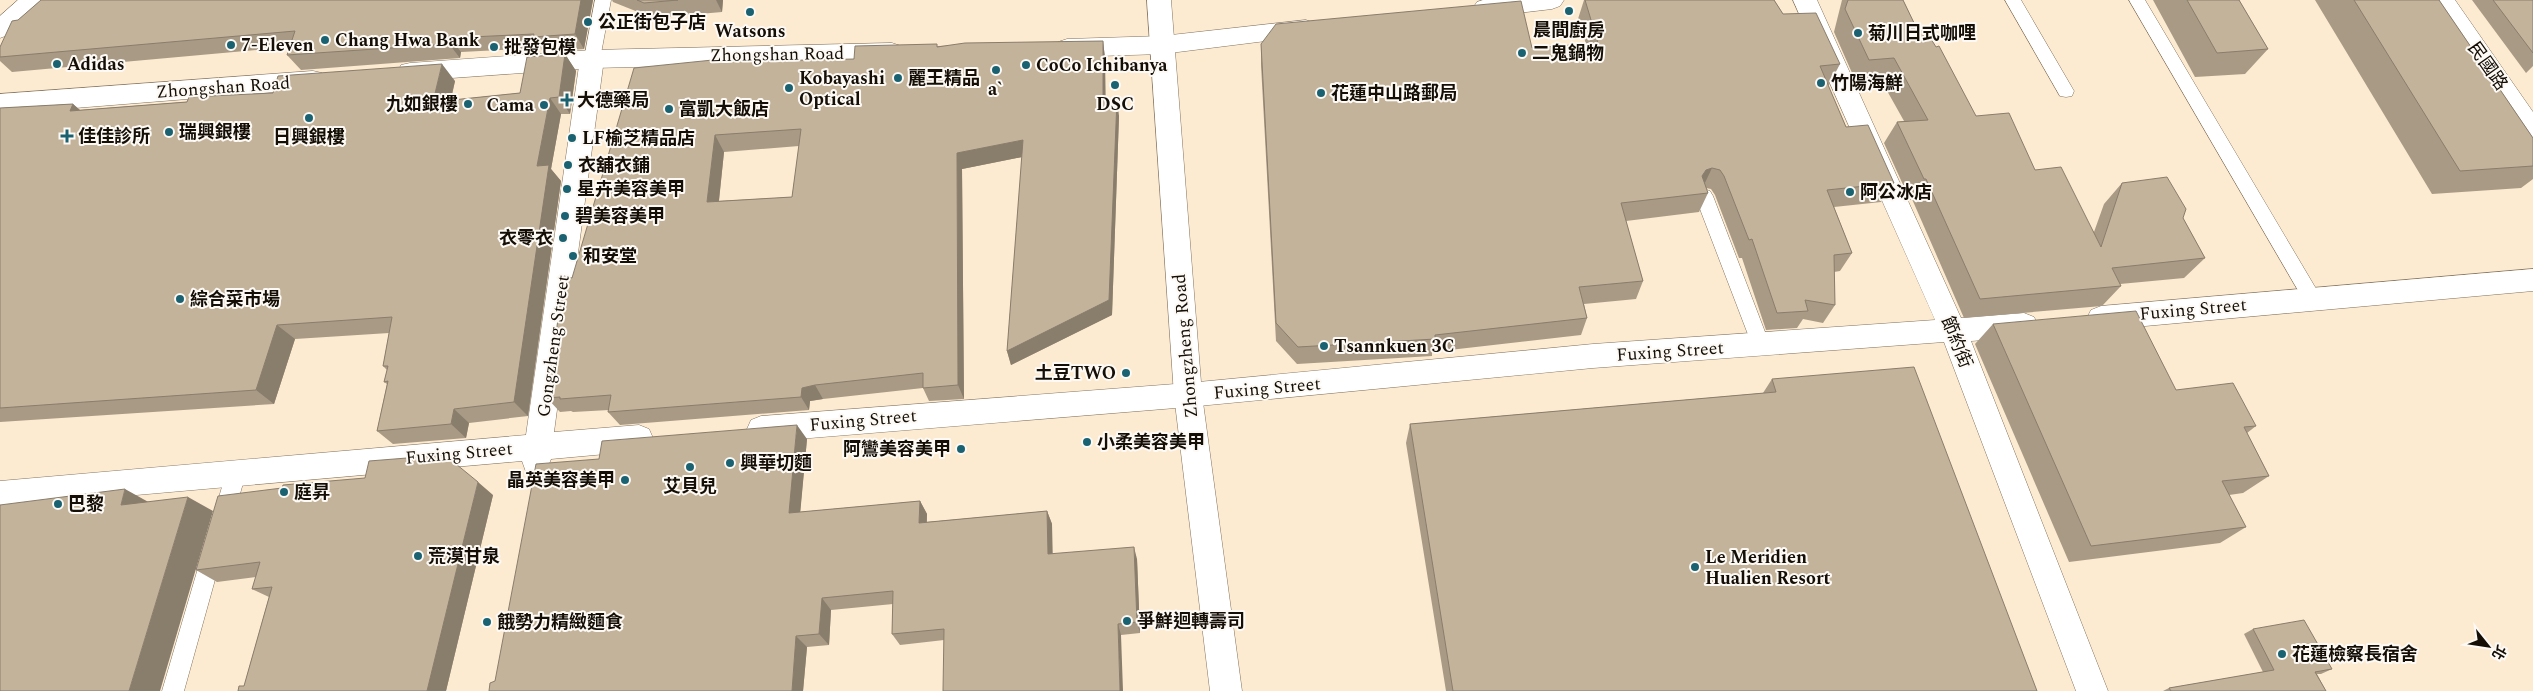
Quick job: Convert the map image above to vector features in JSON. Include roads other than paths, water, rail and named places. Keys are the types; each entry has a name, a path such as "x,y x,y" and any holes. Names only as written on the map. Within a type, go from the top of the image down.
{"street":[{"path":"0,30 34,0"},
{"name":"Zhongzheng Road","path":"1160,0 1188,395 1226,691"},
{"path":"1464,10 1552,0"},
{"name":"節約街","path":"1804,0 1954,332 2092,691"},
{"name":"民國路","path":"2442,0 2533,132"},
{"path":"1044,48 1162,45 1328,26"},
{"name":"Zhongshan Road","path":"385,74 592,59 916,51"},
{"name":"Gongzheng Street","path":"532,485 540,446 592,59"},
{"name":"Zhongshan Road","path":"0,104 336,78"},
{"name":"Fuxing Street","path":"736,430 1188,395 1593,356 1954,332 2312,298 2533,280"},
{"name":"Fuxing Street","path":"0,494 667,436"}],"lane":[{"name":"Gongzheng Street","path":"592,59 603,0"},
{"path":"2013,0 2066,91"},
{"path":"2137,0 2312,298"},
{"path":"1704,196 1761,345"},
{"path":"174,691 236,473"}],"place":[{"name":"晨間廚房","path":"1569,11"},
{"name":"Watsons","path":"750,12"},
{"name":"公正街包子店","path":"588,22"},
{"name":"菊川日式咖哩","path":"1858,33"},
{"name":"Chang Hwa Bank","path":"325,40"},
{"name":"7-Eleven","path":"231,45"},
{"name":"批發包模","path":"494,47"},
{"name":"二鬼鍋物","path":"1522,53"},
{"name":"Adidas","path":"57,64"},
{"name":"CoCo Ichibanya","path":"1026,65"},
{"name":"aˋ","path":"996,70"},
{"name":"麗王精品","path":"898,78"},
{"name":"竹陽海鮮","path":"1821,83"},
{"name":"DSC","path":"1115,85"},
{"name":"Kobayashi Optical","path":"789,88"},
{"name":"花蓮中山路郵局","path":"1321,93"},
{"name":"大德藥局","path":"567,100"},
{"name":"九如銀樓","path":"468,104"},
{"name":"Cama","path":"544,105"},
{"name":"富凱大飯店","path":"669,109"},
{"name":"日興銀樓","path":"309,118"},
{"name":"瑞興銀樓","path":"169,132"},
{"name":"佳佳診所","path":"67,136"},
{"name":"LF榆芝精品店","path":"572,138"},
{"name":"衣舖衣鋪","path":"568,165"},
{"name":"星卉美容美甲","path":"567,189"},
{"name":"阿公冰店","path":"1850,192"},
{"name":"碧美容美甲","path":"565,216"},
{"name":"衣零衣","path":"563,238"},
{"name":"和安堂","path":"573,256"},
{"name":"綜合菜市場","path":"180,299"},
{"name":"Tsannkuen 3C","path":"1324,346"},
{"name":"土豆TWO","path":"1126,373"},
{"name":"小柔美容美甲","path":"1087,442"},
{"name":"阿鸞美容美甲","path":"961,449"},
{"name":"興華切麵","path":"730,463"},
{"name":"艾貝兒","path":"690,467"},
{"name":"晶英美容美甲","path":"625,480"},
{"name":"庭昇","path":"284,492"},
{"name":"巴黎","path":"58,504"},
{"name":"荒漠甘泉","path":"418,556"},
{"name":"Le Meridien Hualien Resort","path":"1695,567"},
{"name":"爭鮮迴轉壽司","path":"1127,621"},
{"name":"餓勢力精緻麵食","path":"487,622"},
{"name":"花蓮檢察長宿舍","path":"2282,654"}]}
